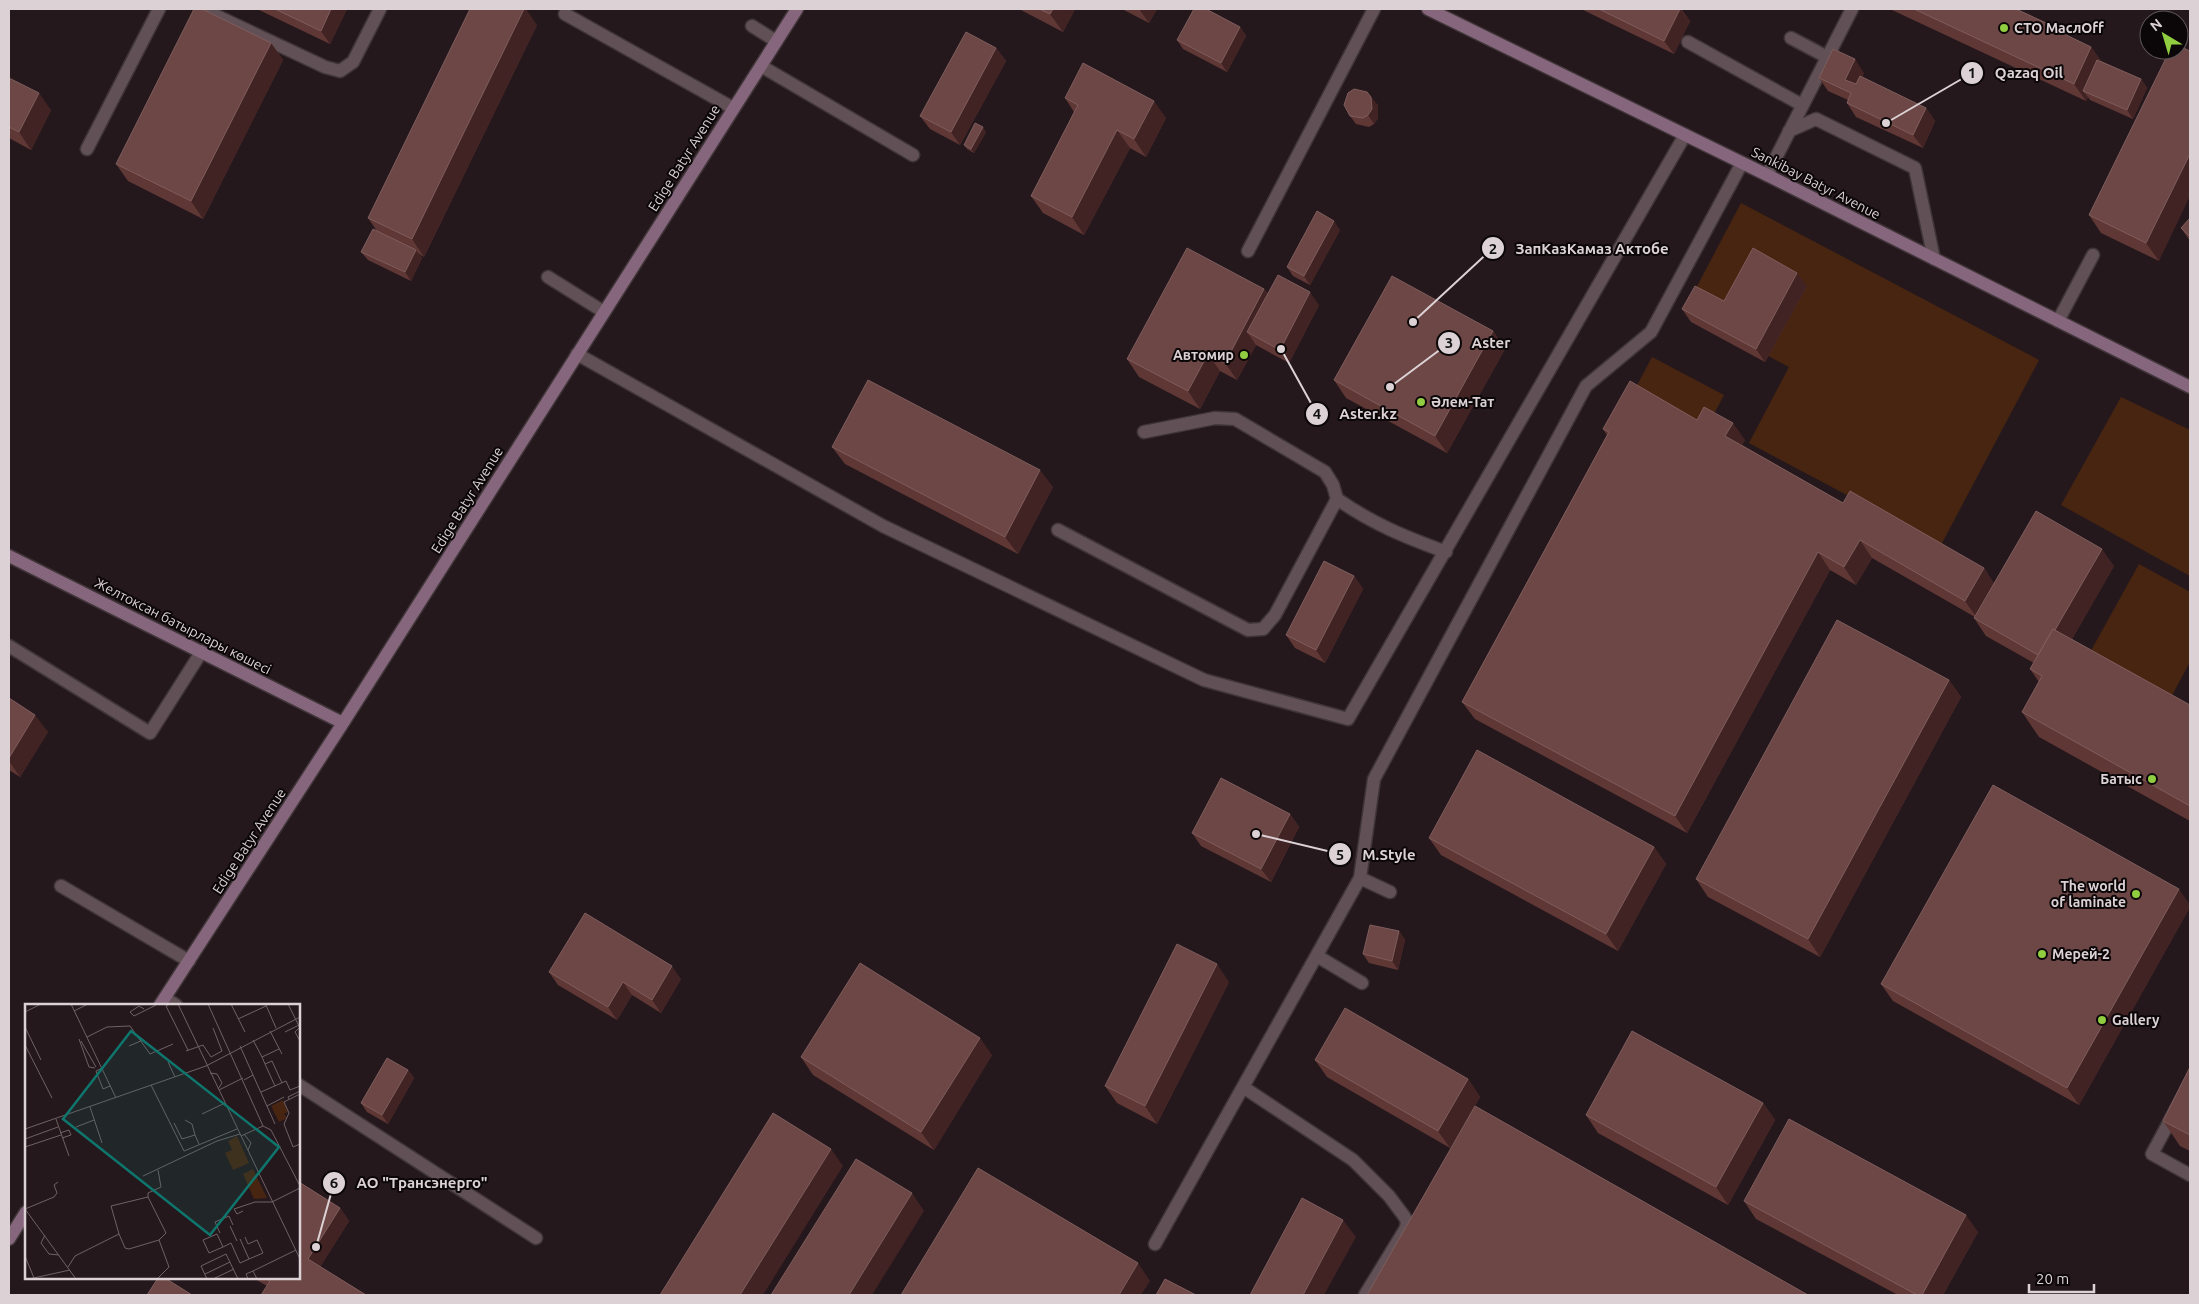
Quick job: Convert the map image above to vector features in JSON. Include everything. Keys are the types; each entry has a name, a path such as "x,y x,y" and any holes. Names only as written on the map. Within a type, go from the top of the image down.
{"main road":[{"name":"Edige Batyr Avenue","path":"162,1002 343,723 797,9"},
{"name":"Sankibay Batyr Avenue","path":"1428,9 1767,175 2190,386"},
{"name":"Желтоксан батырлары көшесі","path":"9,556 343,723"},
{"path":"9,1239 25,1214"}],"lane":[{"path":"87,149 159,9"},
{"path":"202,9 325,67 340,71 353,62 380,9"},
{"path":"1248,251 1374,9"},
{"path":"1767,175 1852,9"},
{"path":"565,14 733,108"},
{"path":"752,26 776,41"},
{"path":"1791,38 1827,57"},
{"path":"1688,42 1802,105"},
{"path":"761,66 913,155"},
{"path":"1789,131 1816,119 1915,168 1934,258"},
{"path":"577,354 883,526 1204,680 1348,719 1685,135"},
{"path":"1155,1244 1360,878 1374,779 1378,770 1586,386 1651,332 1742,163"},
{"path":"2058,321 2093,255"},
{"path":"548,278 604,312"},
{"path":"1144,432 1214,418 1235,419 1325,472 1333,485 1337,499 1362,517 1446,552"},
{"path":"1058,530 1248,630 1263,629 1275,615 1337,499"},
{"path":"9,646 150,733 202,651"},
{"path":"1360,878 1390,892"},
{"path":"61,886 189,960"},
{"path":"1317,956 1362,983"},
{"path":"2190,1084 2152,1154 2190,1175"},
{"path":"1243,1087 1353,1160 1389,1196 1407,1221 1406,1228 1365,1295"},
{"path":"300,1088 536,1238"}],"shaded area":[{"path":"1741,203 2039,360 1941,545 1749,443 1789,367 1684,311"},
{"path":"1652,357 1724,395 1696,448 1624,410"},
{"path":"2121,397 2190,430 2190,576 2061,505"},
{"path":"2139,564 2190,592 2190,662 2169,701 2088,656"}],"building":[{"path":"194,9 202,9 271,43 191,201 116,164"},
{"path":"275,9 331,9 321,31"},
{"path":"470,9 524,9 412,239 368,218"},
{"path":"1039,9 1053,9 1050,14"},
{"path":"1194,9 1206,9 1240,27 1221,63 1177,40"},
{"path":"1599,9 1680,9 1664,41"},
{"path":"1914,9 2016,9 2059,29 2058,31 2091,47 2074,84"},
{"path":"966,32 996,48 951,132 920,116"},
{"path":"1833,49 1855,59 1845,80 1856,84 1860,76 1926,108 1913,135 1847,103 1851,93 1819,78"},
{"path":"2190,51 2190,154 2146,243 2089,215 2165,60 2189,60"},
{"path":"2097,60 2141,79 2127,110 2083,91"},
{"path":"1083,63 1154,101 1134,139 1117,130 1072,217 1031,196 1078,105 1065,98"},
{"path":"9,78 39,93 19,132 9,127"},
{"path":"1354,89 1367,92 1371,97 1372,109 1363,118 1350,116 1344,105 1348,93"},
{"path":"975,123 983,127 971,149 964,145"},
{"path":"1317,211 1334,221 1304,276 1287,267"},
{"path":"2190,218 2190,237 2181,228"},
{"path":"373,229 416,250 405,272 361,252"},
{"path":"1187,248 1264,289 1225,363 1208,354 1188,391 1127,359"},
{"path":"1753,248 1797,273 1756,349 1682,309 1695,286 1724,301"},
{"path":"1278,275 1310,292 1280,350 1247,332"},
{"path":"1392,276 1493,331 1435,436 1334,380"},
{"path":"868,380 1040,470 1005,537 832,447"},
{"path":"1630,381 1697,420 1704,407 1733,423 1725,436 1843,503 1850,491 1984,568 1965,601 1860,540 1844,567 1818,552 1675,816 1462,702 1609,432 1603,429"},
{"path":"2036,511 2102,549 2055,630 2053,629 2038,655 1974,618"},
{"path":"1324,561 1354,576 1316,650 1286,635"},
{"path":"1837,620 1949,680 1808,939 1696,879"},
{"name":"Батыс","path":"2053,629 2190,705 2190,806 2022,712 2042,676 2030,669"},
{"path":"9,698 35,715 9,758"},
{"path":"1477,750 1654,847 1606,934 1429,838"},
{"path":"1221,778 1290,814 1261,869 1192,833"},
{"name":"Мерей-2","path":"1993,785 2179,889 2067,1088 1881,984"},
{"path":"585,913 672,966 652,1000 623,982 608,1007 549,972"},
{"path":"1370,925 1399,931 1392,961 1363,954"},
{"path":"1177,944 1217,964 1145,1106 1105,1086"},
{"path":"860,963 980,1038 921,1132 801,1057"},
{"path":"1345,1008 1468,1079 1438,1131 1315,1060"},
{"path":"1632,1031 1763,1103 1716,1187 1586,1115"},
{"path":"387,1058 408,1070 382,1115 361,1103"},
{"path":"2190,1067 2190,1135 2163,1121"},
{"path":"1475,1106 1808,1295 1367,1295"},
{"path":"773,1113 831,1149 740,1295 660,1295"},
{"path":"1789,1119 1966,1215 1922,1295 1917,1295 1744,1201"},
{"path":"856,1159 912,1193 849,1295 771,1295"},
{"path":"978,1168 1138,1263 1119,1295 901,1295"},
{"path":"300,1183 340,1208 308,1259 366,1295 261,1295 270,1281 267,1279 300,1279"},
{"path":"1302,1198 1343,1220 1303,1295 1250,1295"},
{"path":"157,1279 167,1279 192,1295 147,1295"},
{"path":"1165,1279 1196,1295 1156,1295"}],"place":[{"name":"СТО МаслOff","path":"2004,28"},
{"name":"Qazaq Oil","path":"1886,123"},
{"name":"ЗапКазКамаз Актобе","path":"1413,322"},
{"name":"Aster.kz","path":"1281,349"},
{"name":"Автомир","path":"1244,355"},
{"name":"Aster","path":"1390,387"},
{"name":"Әлем-Тат","path":"1421,402"},
{"name":"Батыс","path":"2152,779"},
{"name":"M.Style","path":"1256,834"},
{"name":"The world of laminate","path":"2136,894"},
{"name":"Мерей-2","path":"2042,954"},
{"name":"Gallery","path":"2102,1020"},
{"name":"АО \"Трансэнерго\"","path":"316,1247"}]}
